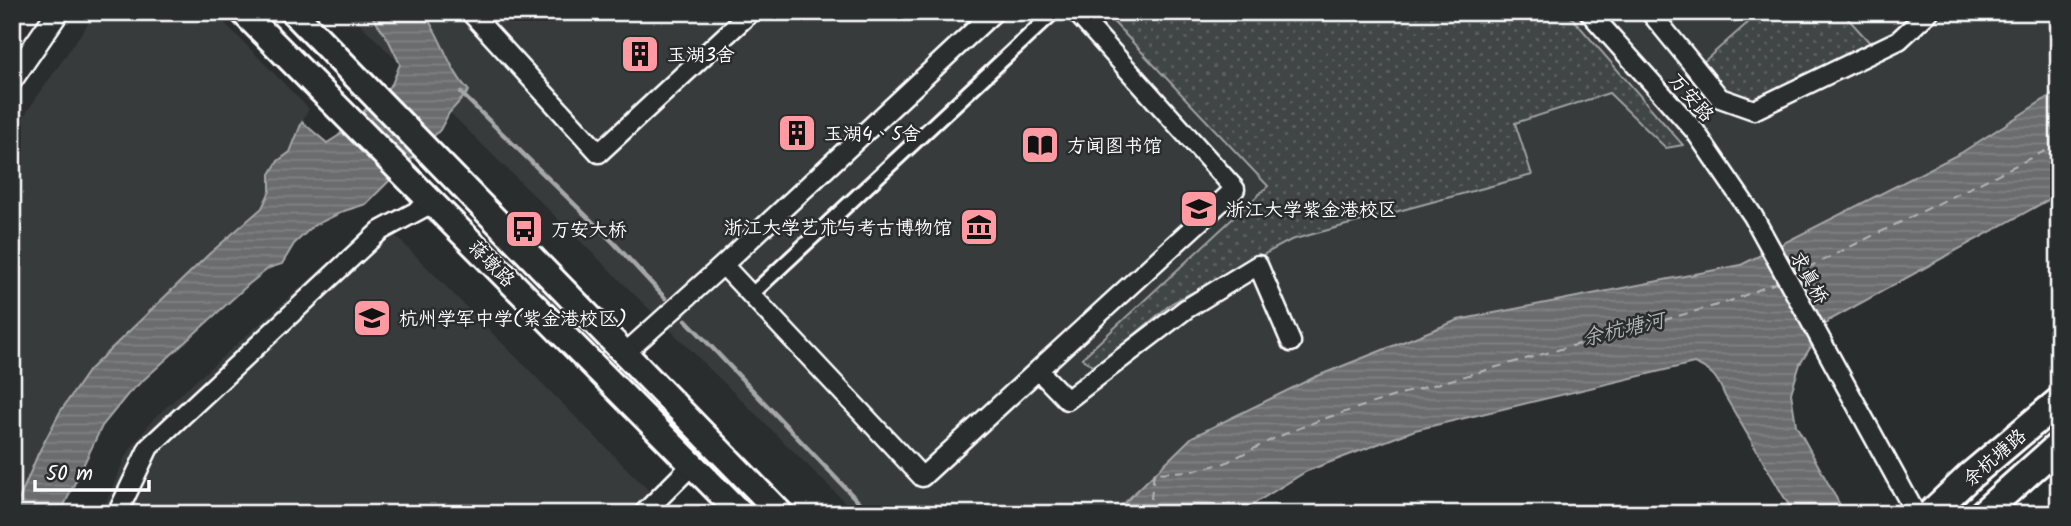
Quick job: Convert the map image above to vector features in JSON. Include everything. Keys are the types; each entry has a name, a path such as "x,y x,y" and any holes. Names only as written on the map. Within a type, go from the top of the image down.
{"main road":[{"name":"蒋墩路","path":"243,12 741,514"},
{"name":"蒋墩路","path":"293,12 781,514"},
{"name":"余杭塘路","path":"1930,514 2059,401"},
{"name":"余杭塘路","path":"1982,514 2059,445"}],"street":[{"path":"12,79 58,12"},
{"path":"477,15 599,153 751,12"},
{"path":"624,354 993,12"},
{"path":"751,295 1054,12"},
{"path":"723,265 922,477 1235,189 1076,12"},
{"path":"1650,12 1720,98 1755,110 1899,40 1929,12"},
{"name":"万安路","path":"1594,14 1695,131 1753,216"},
{"path":"117,514 149,447 380,231 425,195"},
{"name":"求真桥","path":"1753,216 1916,514"},
{"path":"1038,370 1067,400 1186,309 1258,265 1291,342"},
{"path":"643,514 692,464"}],"shaded area":[{"path":"96,12 214,12 309,109 302,122 307,157 262,208 60,412 12,514 12,133"},
{"name":"浙江大学紫金港校区","path":"348,12 2059,12 2059,90 1961,153 1741,265 1458,320 1192,437 1113,514 857,514"},
{"path":"1104,12 1567,12 1683,145 1666,148 1609,93 1515,123 1532,175 1291,240 1172,303 1095,368 1082,358 1268,186"},
{"path":"1760,12 1842,12 1872,45 1757,101 1747,100 1725,90 1701,64"},
{"name":"杭州学军中学(紫金港校区)","path":"378,218 672,514 101,514 126,455 154,418"}],"water":[{"path":"369,12 423,12 455,72 469,91 449,113 440,130 366,204 313,226 294,244 282,264 269,268 249,284 128,394 102,426 60,514 13,514 38,454 60,412 89,370 208,255 262,208 270,191 270,174 278,161 290,152 302,122 327,143 338,136 392,84 400,64 388,39"},
{"name":"余杭塘河","path":"2059,90 2059,194 1828,321 1800,364 1791,393 1796,425 1845,514 1794,514 1717,379 1694,363 1415,430 1307,471 1237,514 1113,514 1192,437 1315,377 1458,320 1741,265 1961,153"}],"waterway":[{"path":"461,93 614,243 665,298"},
{"path":"686,320 870,514"}],"ferry route":[{"path":"1793,275 2059,144"},
{"path":"1146,514 1154,473 1192,471 1225,463 1275,438 1320,420 1401,394 1728,302 1778,282"}],"place":[{"name":"玉湖3舍","path":"640,54"},
{"name":"玉湖4、5舍","path":"797,133"},
{"name":"方闻图书馆","path":"1040,145"},
{"name":"浙江大学紫金港校区","path":"1199,209"},
{"name":"浙江大学艺术与考古博物馆","path":"979,227"},
{"name":"万安大桥","path":"524,229"},
{"name":"杭州学军中学(紫金港校区)","path":"372,318"}]}
